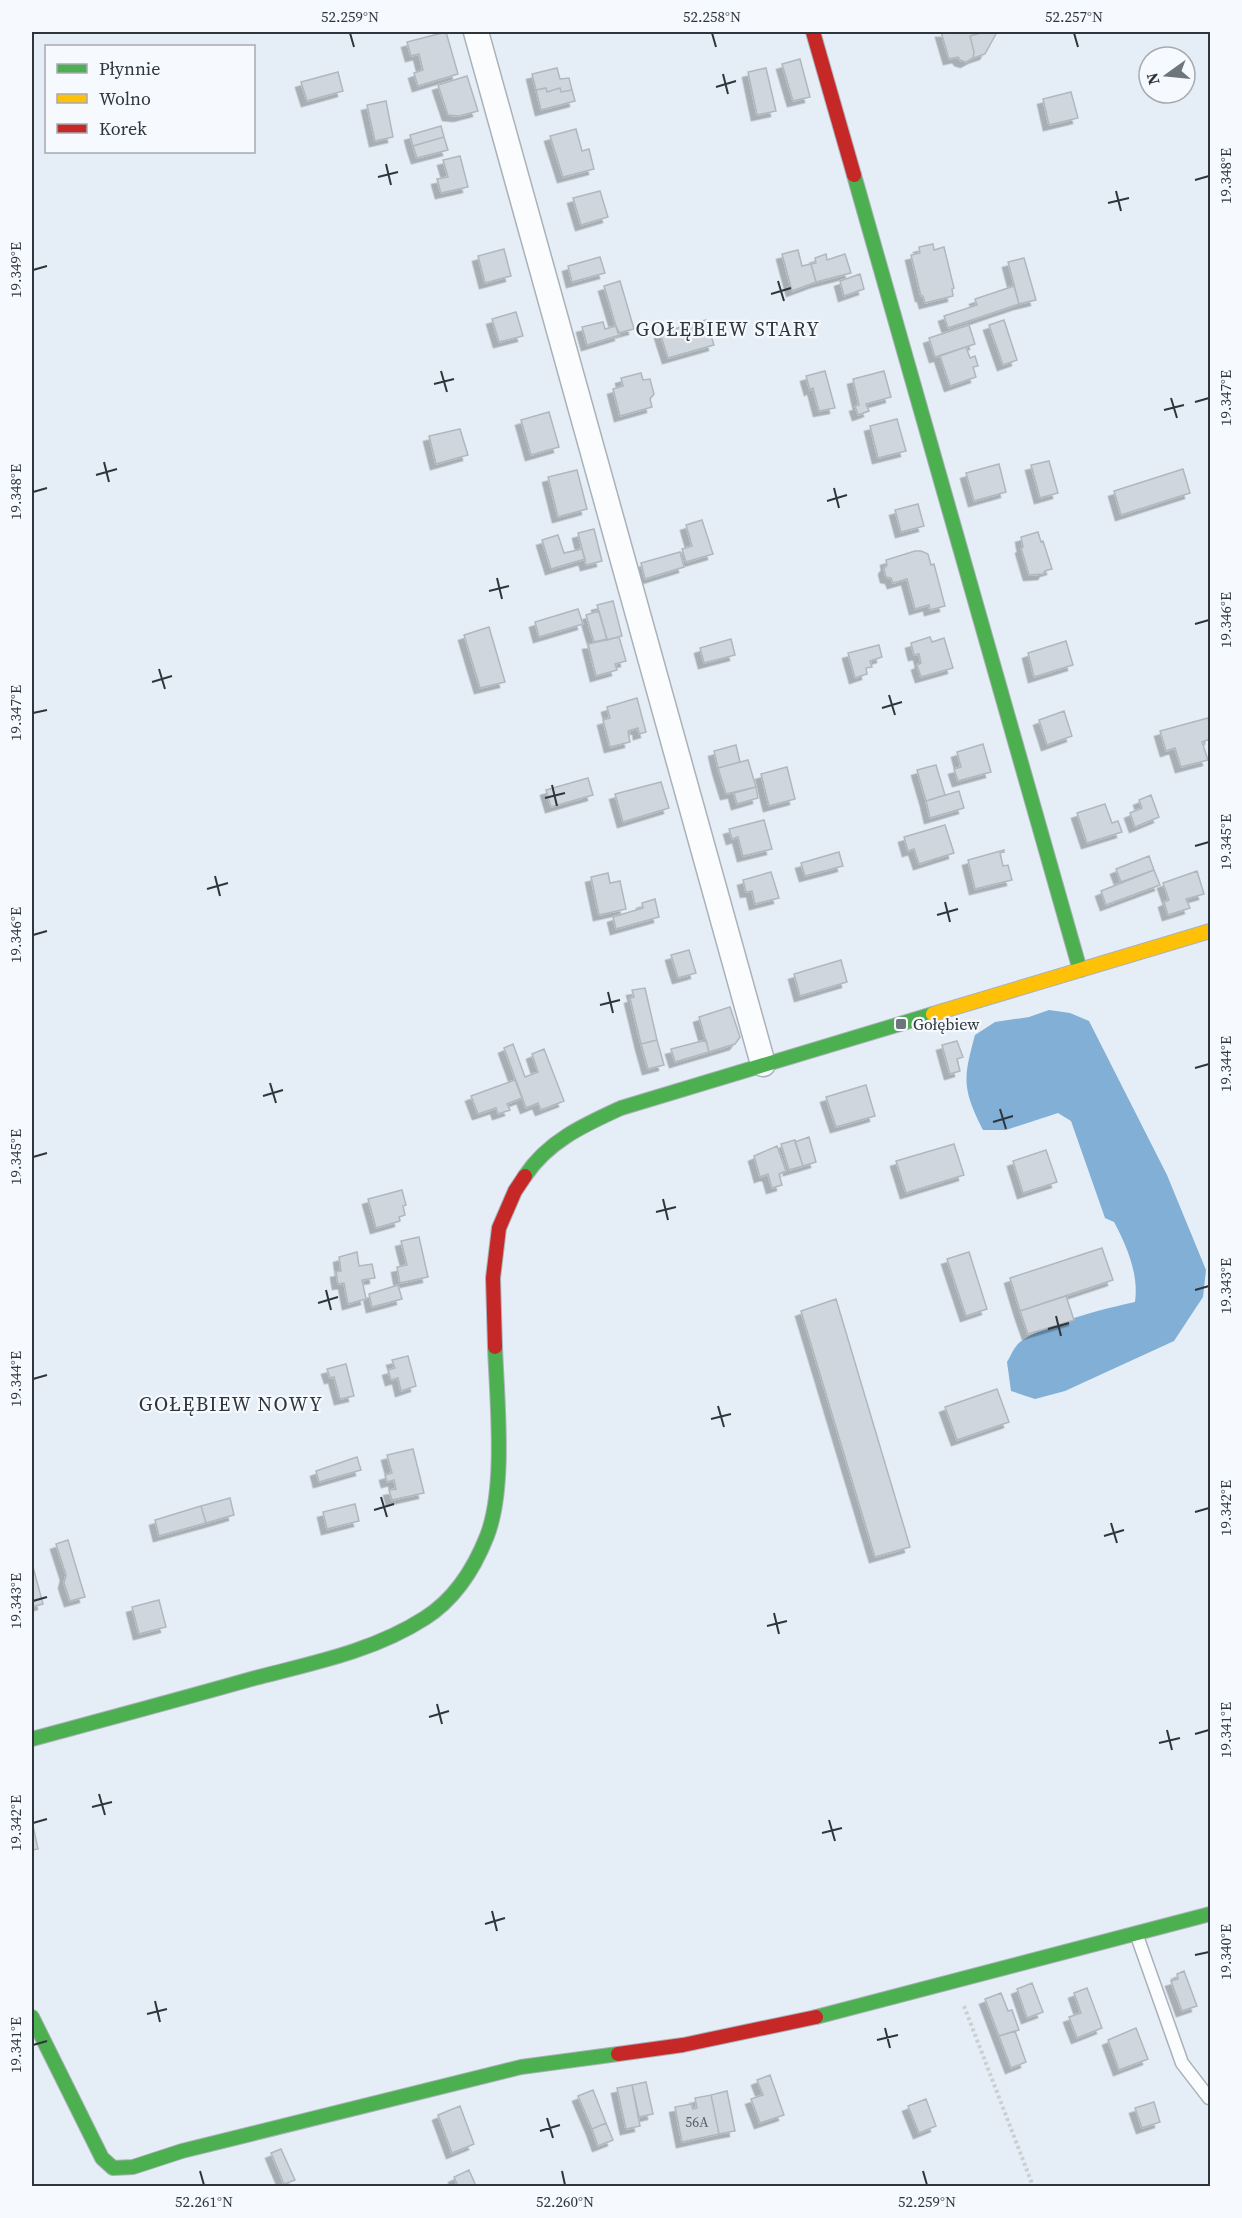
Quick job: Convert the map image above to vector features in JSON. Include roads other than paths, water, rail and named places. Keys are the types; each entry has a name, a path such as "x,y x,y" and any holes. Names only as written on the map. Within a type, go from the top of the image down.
{"street":[{"path":"476,32 763,1064"},
{"path":"813,32 1080,970"},
{"path":"32,1739 326,1659 390,1638 427,1617 454,1594 473,1568 488,1534 496,1495 498,1451 493,1278 499,1228 515,1191 536,1159 574,1130 621,1108 1210,931"},
{"path":"32,2017 102,2158 115,2172 182,2151 522,2067 683,2045 842,2012 1210,1914"}],"lane":[{"path":"1136,1934 1182,2063 1209,2098"}],"water":[{"path":"1049,1010 1070,1013 1089,1021 1167,1175 1206,1270 1203,1297 1174,1341 1065,1391 1035,1399 1011,1391 1007,1362 1018,1344 1031,1335 1059,1323 1135,1302 1136,1292 1134,1271 1127,1251 1114,1222 1105,1218 1071,1121 1058,1113 1006,1130 983,1130 971,1104 967,1073 975,1035 995,1022 1029,1017"}],"place":[{"name":"Gołębiew","path":"901,1024"}],"district":[{"name":"GOŁĘBIEW STARY","path":"728,329"},
{"name":"GOŁĘBIEW NOWY","path":"231,1404"}]}
